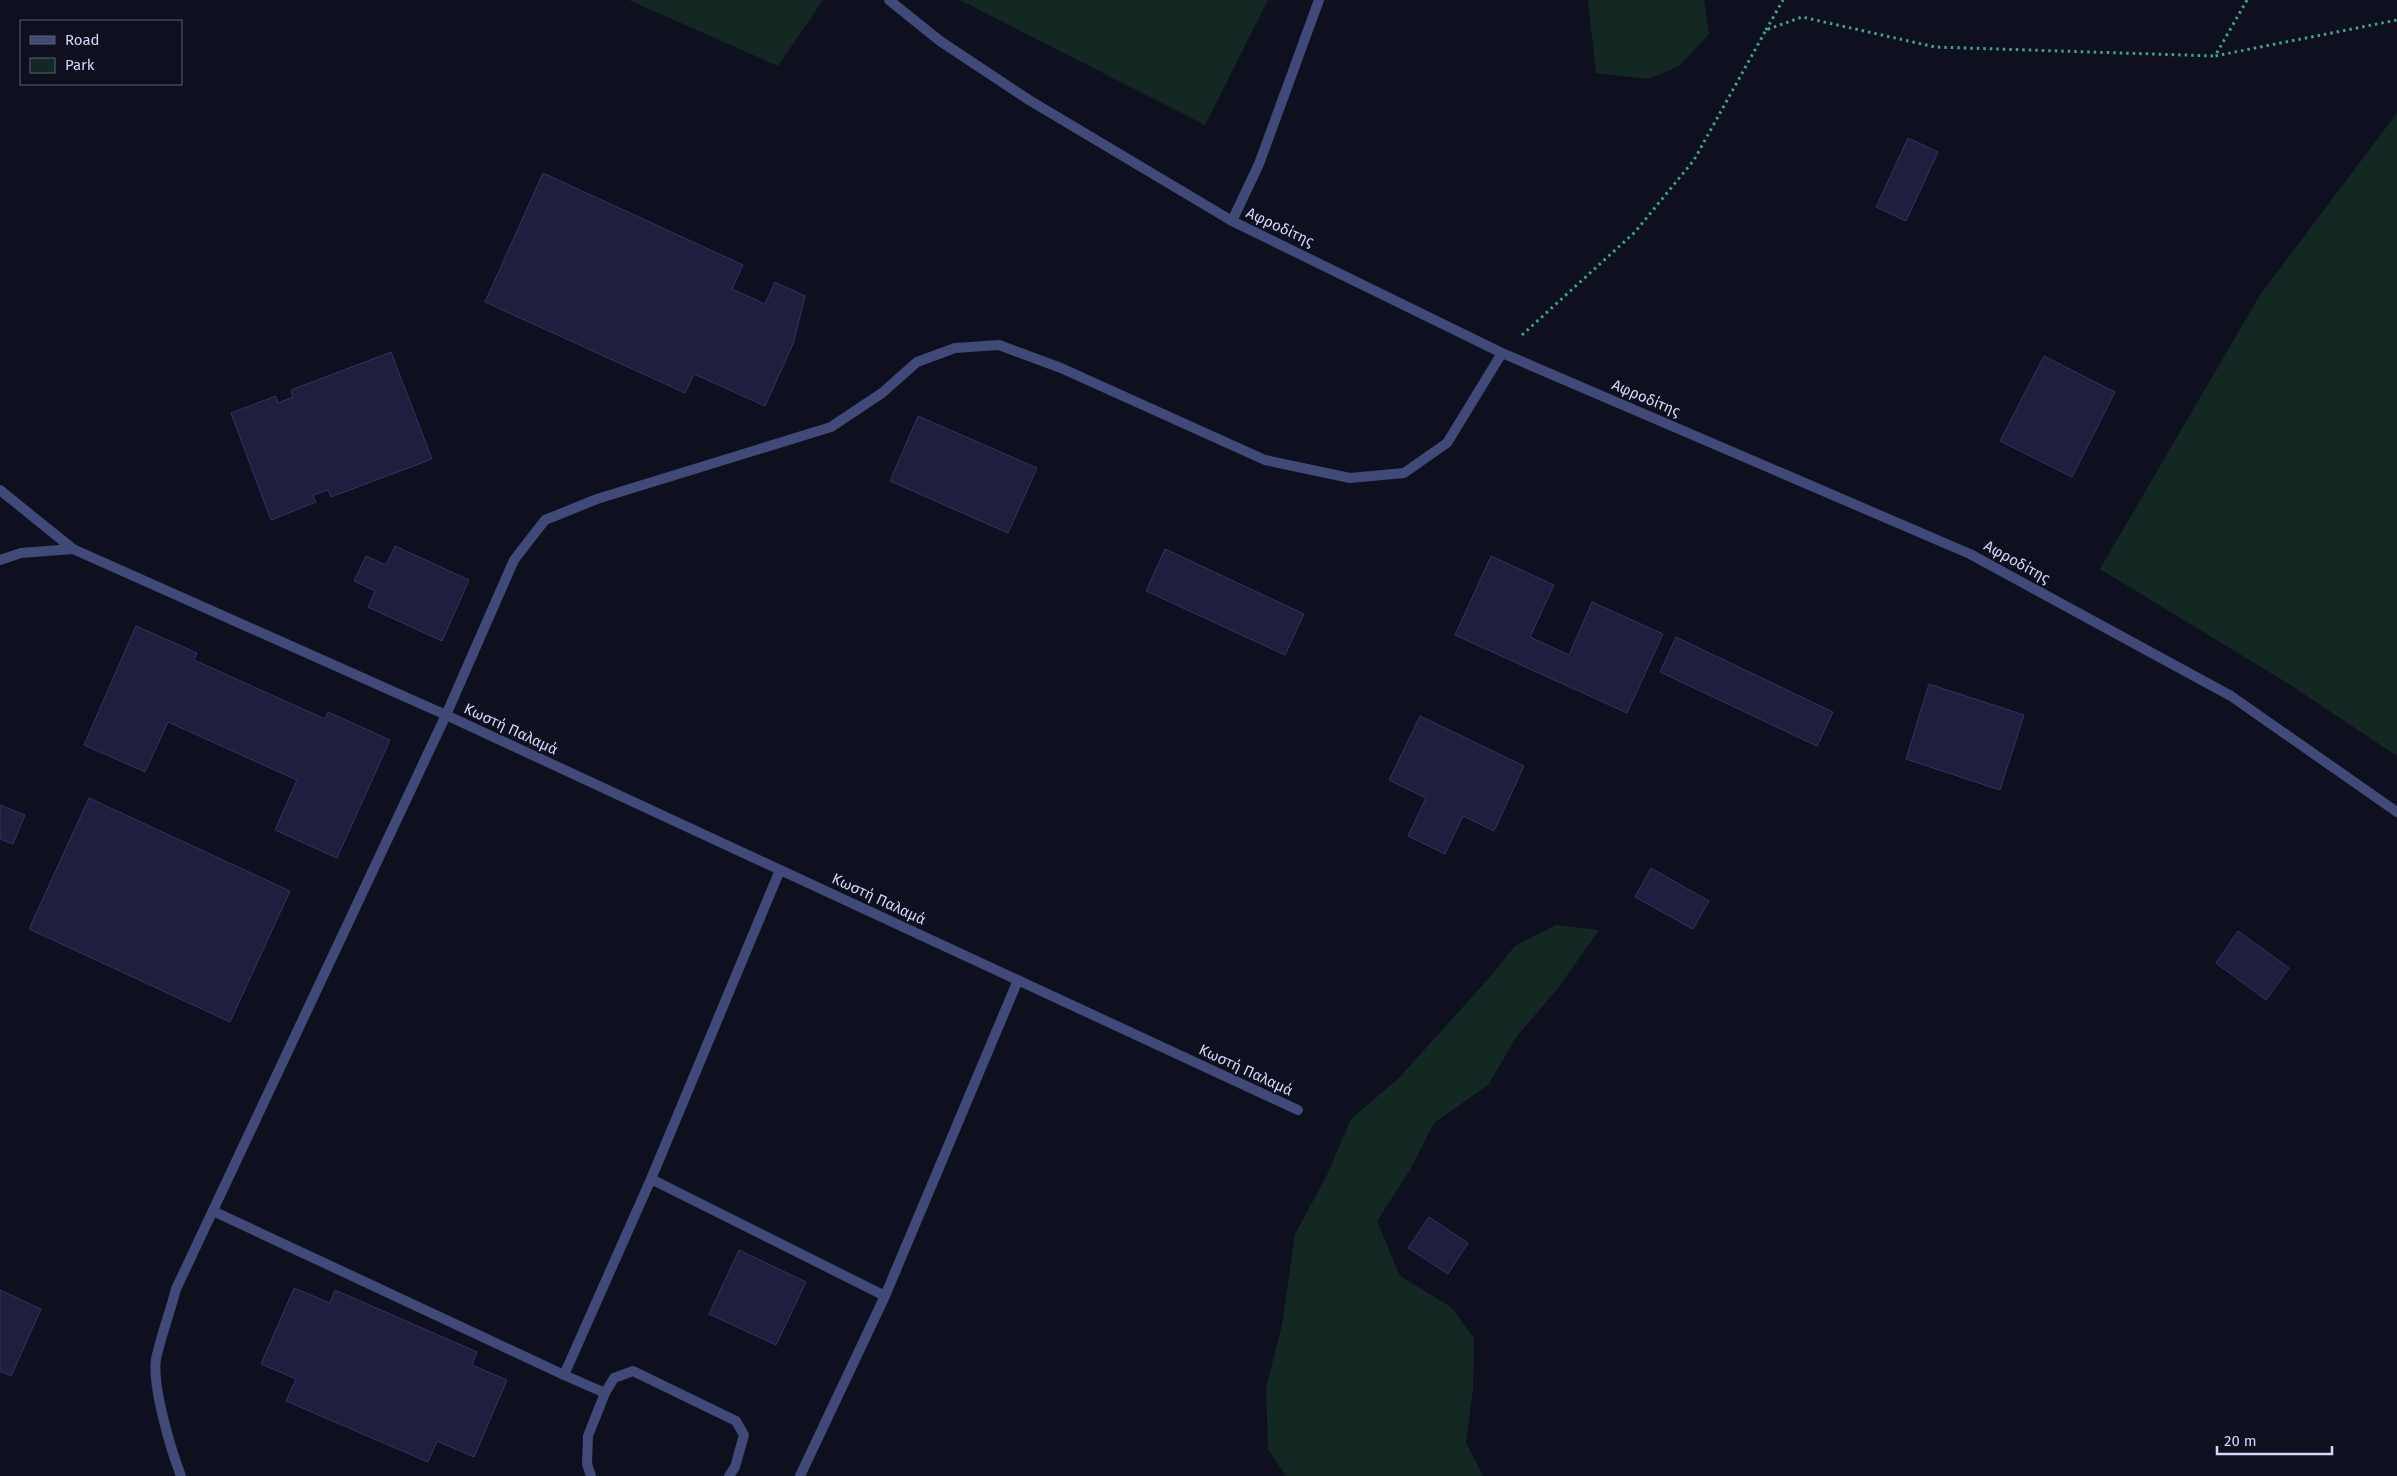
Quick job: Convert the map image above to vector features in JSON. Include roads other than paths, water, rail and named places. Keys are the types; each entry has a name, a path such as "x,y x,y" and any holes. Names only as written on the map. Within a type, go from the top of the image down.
{"street":[{"name":"Αφροδίτης","path":"889,0 940,41 1029,100 1232,221 1502,353 1970,554 2232,696 2397,812"},
{"path":"1232,221 1259,164 1320,0"},
{"path":"181,1476 172,1452 160,1402 156,1361 176,1289 446,715 514,560 545,520 596,499 830,427 882,393 917,362 955,348 999,346 1061,368 1265,460 1350,478 1404,473 1447,443 1502,353"},
{"name":"Κωστή Παλαμά","path":"0,490 73,548 446,715 1298,1110"},
{"path":"0,560 21,554 73,548"},
{"path":"564,1375 652,1180 780,870"},
{"path":"800,1476 885,1296 1018,980"},
{"path":"652,1180 885,1296"},
{"path":"213,1211 605,1393"},
{"path":"591,1476 587,1464 588,1436 605,1393 614,1378 633,1371 736,1421 744,1435 735,1468 728,1476"}]}
